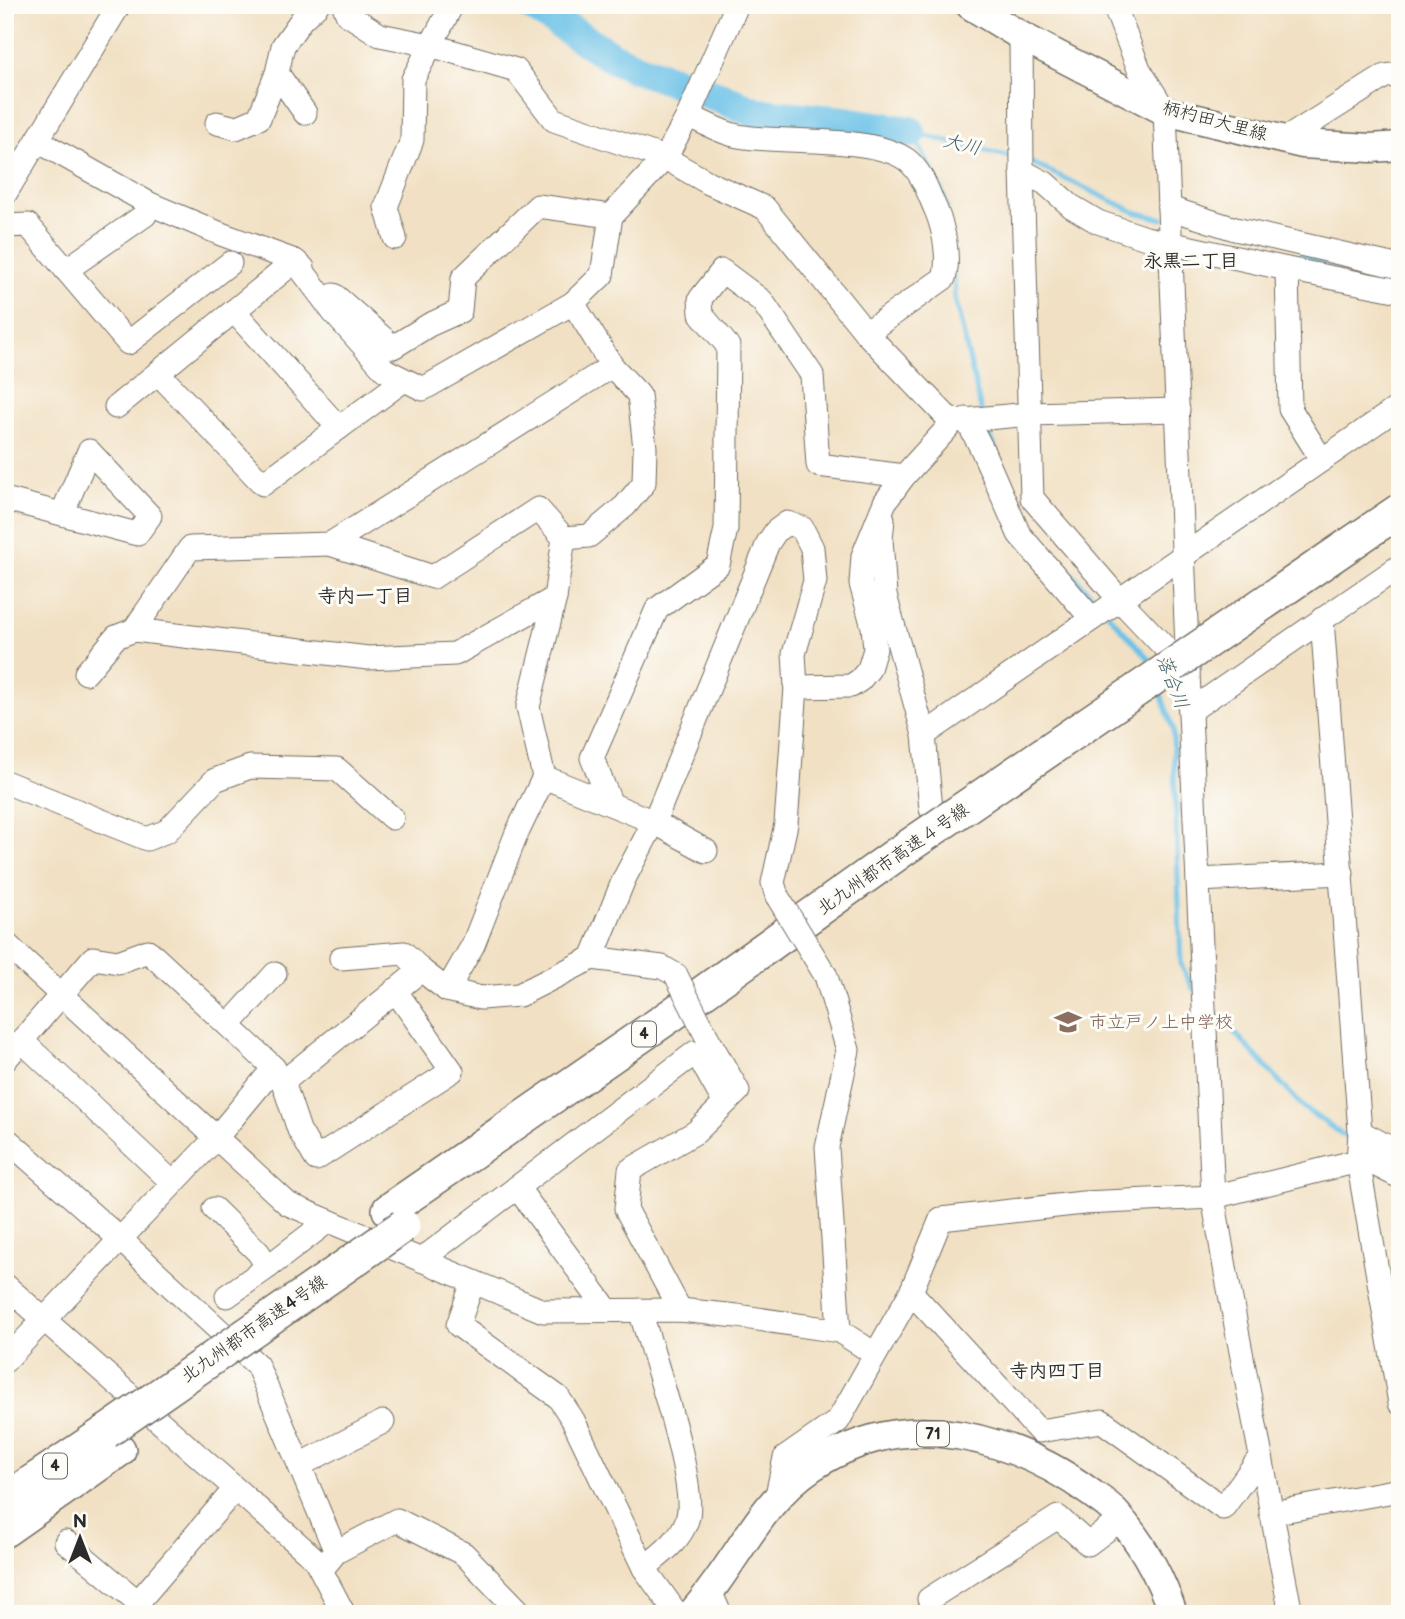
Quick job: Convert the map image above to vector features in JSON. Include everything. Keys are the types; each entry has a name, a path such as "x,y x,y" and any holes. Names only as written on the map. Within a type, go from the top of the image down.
{"highway":[{"name":"北九州都市高速４号線","path":"903,863 1400,510"},
{"name":"北九州都市高速４号線","path":"396,1218 658,1024 1400,533"},
{"name":"北九州都市高速4号線","path":"106,1432 197,1396 268,1339 396,1218"},
{"name":"北九州都市高速4号線","path":"106,1432 396,1218"},
{"name":"4","path":"5,1474 106,1432"},
{"name":"4","path":"5,1500 106,1432"},
{"path":"5,1530 106,1432"}],"main road":[{"name":"柄杓田大里線","path":"970,5 1021,36 1165,111 1284,140 1316,145 1371,148 1400,146"},
{"name":"71","path":"691,1614 715,1602 777,1495 813,1466 859,1443 897,1434 944,1434 988,1442 1035,1458 1072,1479 1111,1507 1140,1544 1157,1573 1173,1614"}],"street":[{"path":"5,194 119,5"},
{"path":"217,123 236,128 259,118 277,73 283,46 302,19 317,5"},
{"path":"344,5 347,14 380,35 430,45 516,70 554,120 665,158 709,183 765,208 866,333 945,415 960,420 1030,414 1178,410"},
{"path":"395,238 386,207 412,140 413,79 452,5"},
{"path":"295,261 334,313 384,370 423,389 573,303 602,275 611,216 665,158 688,116 737,5"},
{"path":"1114,5 1139,69 1165,111 1213,1197 1291,1614"},
{"path":"1021,36 1021,171 1032,498 1119,599 1188,672"},
{"path":"277,73 305,113"},
{"path":"1284,140 1385,76 1400,74"},
{"path":"688,116 737,136 854,145 888,152 905,159 920,174 940,220 947,267 944,278 866,333"},
{"path":"38,141 150,204 295,261 393,347 429,324 460,311 463,278 538,206 611,216"},
{"path":"1021,171 1045,183 1071,206 1098,222 1235,229 1400,267"},
{"path":"66,270 145,215"},
{"path":"5,226 28,225 128,343 230,263"},
{"path":"1170,225 1287,269 1400,291"},
{"path":"116,407 295,261"},
{"path":"1287,269 1290,409 1322,460"},
{"path":"611,804 592,758 657,609 718,565 726,529 728,346 701,314 700,299 722,271 762,301 812,375 818,465 904,476"},
{"path":"564,538 589,536 625,506 644,483 645,448 639,395 612,366 573,303"},
{"path":"234,311 339,428"},
{"path":"330,544 612,366"},
{"path":"158,373 264,484 404,380"},
{"path":"924,735 1400,407"},
{"path":"796,687 851,686 869,669 875,649 873,626 861,584 863,555 885,502 904,476 960,420"},
{"path":"960,420 981,447 1019,534 1092,619"},
{"path":"5,499 62,514"},
{"path":"885,502 881,539 885,596 924,735 931,809"},
{"path":"134,630 190,548 330,544 433,577 538,509 564,538"},
{"path":"592,958 624,879 654,822 768,543 776,531 787,523 802,528 812,548 815,581 794,654 796,687 786,824 773,883 777,896 826,976 848,1050 827,1147 839,1331"},
{"path":"447,990 473,945 516,835 544,776 528,707 555,598 564,538"},
{"path":"1190,711 1400,566"},
{"path":"86,673 116,637 134,630 368,658 455,654 555,598"},
{"path":"1322,619 1360,1132 1358,1161 1400,1404"},
{"path":"5,782 147,839 167,831 215,780 250,767 337,769 392,818"},
{"path":"544,776 654,822 706,851"},
{"path":"1198,880 1342,873"},
{"path":"5,943 288,1204 543,1311 680,1310 737,1316 839,1331 875,1354"},
{"path":"5,1060 93,958 118,962 148,951 274,1068 216,1138 5,1361"},
{"path":"341,958 404,953 447,990 481,998 519,995 592,958 662,967 676,975 707,1037 738,1090 696,1132 630,1170 626,1209 680,1310"},
{"path":"395,990 452,1071 316,1159 299,1130 283,1082 395,990 421,970"},
{"path":"229,1026 275,974"},
{"path":"22,1041 173,1183"},
{"path":"421,1260 696,1052 724,1102"},
{"path":"1360,1132 1400,1153"},
{"path":"5,1138 257,1365 337,1552"},
{"path":"777,1495 785,1458 838,1421 911,1292 941,1219 1083,1203 1213,1197 1358,1161 1368,1161 1400,1177"},
{"path":"517,1187 608,1311"},
{"path":"214,1209 258,1252 268,1267"},
{"path":"227,1296 328,1221"},
{"path":"473,1282 458,1325 558,1397 573,1420 644,1568 677,1614"},
{"path":"5,1285 315,1559 344,1614"},
{"path":"911,1292 1039,1431 1102,1421 1223,1508 1260,1457"},
{"path":"640,1310 685,1471 690,1503 688,1518 680,1536 644,1568"},
{"path":"300,1465 383,1422"},
{"path":"66,1542 138,1602 235,1489"},
{"path":"1271,1513 1400,1490"},
{"path":"929,1599 1058,1517 1088,1544 1120,1520"},
{"path":"321,1570 337,1552 397,1520 464,1554 518,1610 518,1614"}],"waterway":[{"name":"大川","path":"531,5 610,56 759,114 845,122 910,132"},
{"name":"落合川","path":"910,132 931,168 947,208"},
{"name":"大川","path":"910,132 1015,158"},
{"name":"大川","path":"1028,161 1135,212 1163,219"},
{"name":"大川","path":"1301,255 1359,272"},
{"name":"落合川","path":"954,277 955,298 982,414"},
{"name":"落合川","path":"986,423 1003,470"},
{"name":"落合川","path":"1024,521 1102,607"},
{"name":"落合川","path":"1108,614 1152,665"},
{"name":"落合川","path":"1159,687 1173,730 1181,965 1194,990"},
{"name":"落合川","path":"1211,1007 1304,1108 1353,1142"}],"place":[{"name":"市立戸ノ上中学校","path":"1068,1022"}],"district":[{"name":"永黒二丁目","path":"1191,261"},
{"name":"寺内一丁目","path":"365,596"},
{"name":"寺内四丁目","path":"1057,1371"}]}
